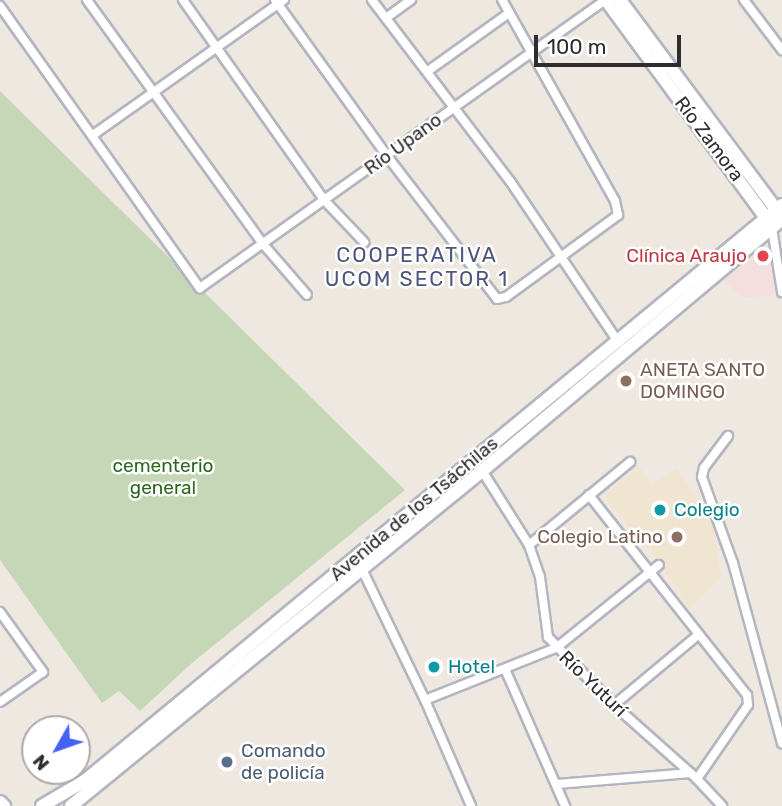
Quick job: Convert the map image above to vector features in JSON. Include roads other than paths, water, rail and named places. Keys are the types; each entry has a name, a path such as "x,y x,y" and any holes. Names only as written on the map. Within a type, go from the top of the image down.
{"main road":[{"name":"Río Zamora","path":"606,0 777,216"},
{"name":"Río Zamora","path":"620,0 777,216"},
{"name":"Avenida de los Tsáchilas","path":"42,806 86,780 358,563 482,471 621,346 777,216"},
{"name":"Avenida de los Tsáchilas","path":"71,806 358,563 474,458 621,346"},
{"path":"0,802 4,806"}],"street":[{"path":"87,0 263,244 307,295"},
{"path":"183,0 325,201 364,242"},
{"path":"372,0 429,71 561,256 621,346"},
{"path":"386,18 411,0"},
{"path":"0,6 93,135 279,1 387,156 491,295 497,299 506,297 618,215 615,201 502,0"},
{"name":"Río Upano","path":"93,135 200,288 606,0"},
{"path":"744,0 782,50"},
{"path":"429,71 509,13"},
{"name":"Río Zamora","path":"777,216 782,292"},
{"path":"728,436 704,468 702,477 733,563 782,743"},
{"name":"Río Yuturí","path":"474,458 529,545 540,577 548,637 614,705 694,776 722,806"},
{"path":"529,545 630,463"},
{"path":"556,784 694,776 749,700 589,495"},
{"path":"358,563 425,700 471,806"},
{"path":"425,700 556,648 659,565"},
{"path":"0,612 43,672 0,702"},
{"path":"614,705 698,635"},
{"path":"505,669 565,806"}],"place":[{"name":"Clínica Araujo","path":"763,256"},
{"name":"ANETA SANTO DOMINGO","path":"626,381"},
{"name":"Colegio","path":"660,510"},
{"name":"Colegio Latino","path":"677,537"},
{"name":"Hotel","path":"434,667"},
{"name":"Comando de policía","path":"227,762"}],"district":[{"name":"COOPERATIVA UCOM SECTOR 1","path":"417,267"}],"park label":[{"name":"cementerio general","path":"163,477"}]}
